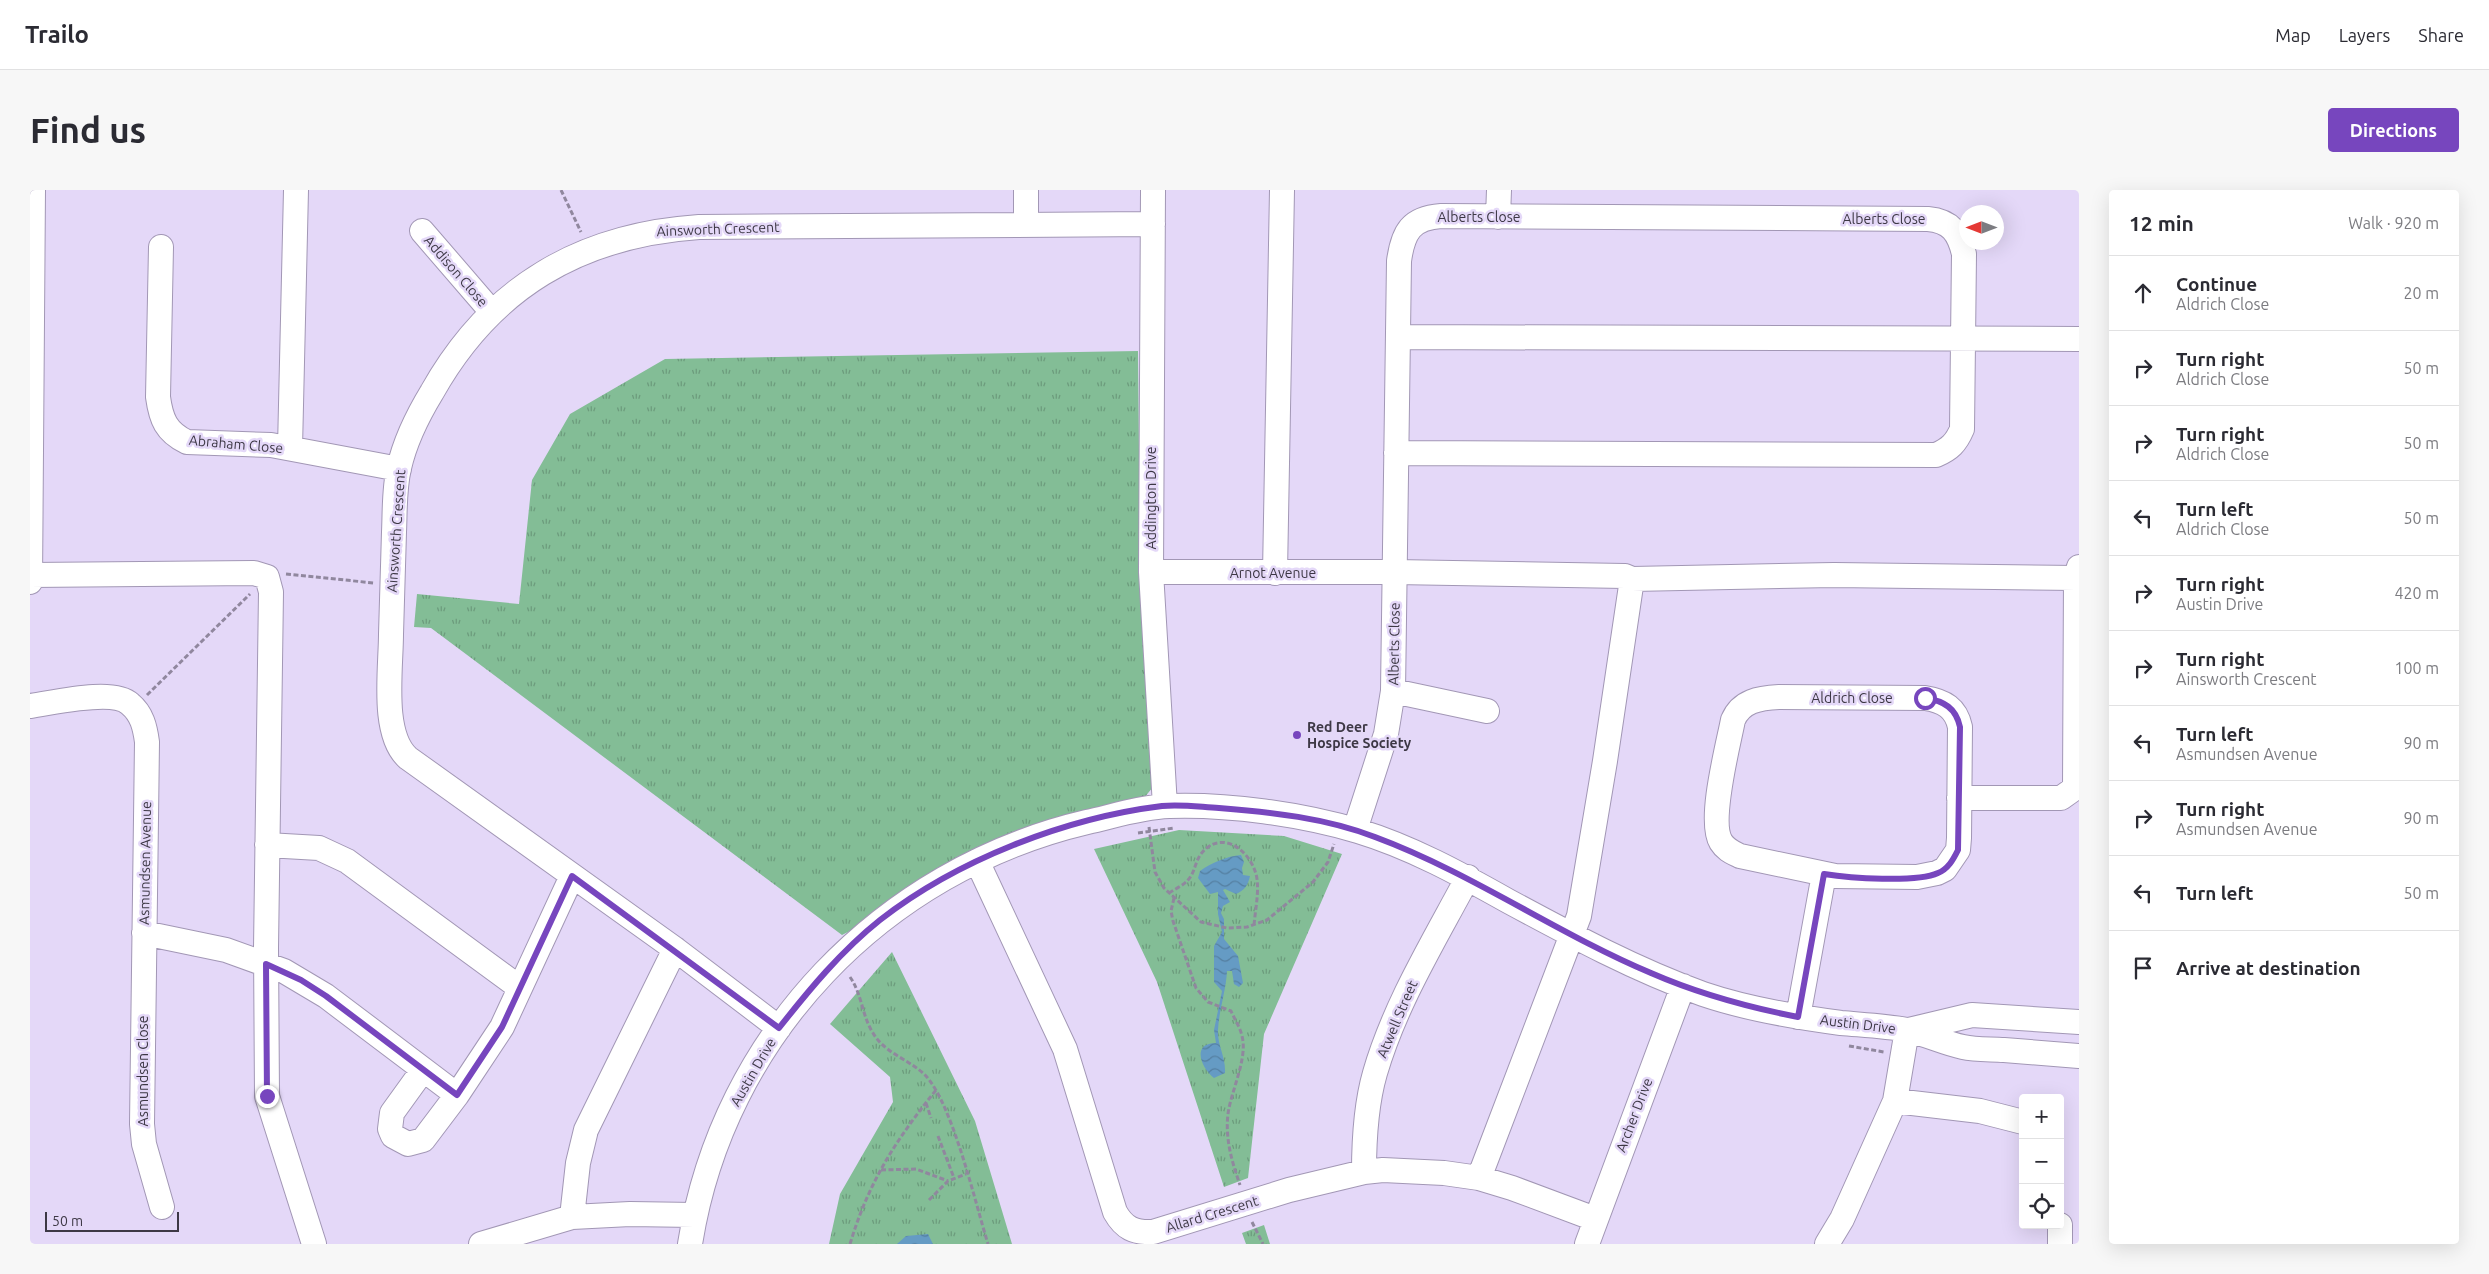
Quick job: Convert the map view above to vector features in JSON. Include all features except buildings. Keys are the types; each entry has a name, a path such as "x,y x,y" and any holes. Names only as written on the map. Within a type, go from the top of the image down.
{"street":[{"path":"30,582 33,190"},
{"path":"290,448 296,190"},
{"path":"1026,190 1026,225"},
{"name":"Addington Drive","path":"1153,190 1151,572 1165,806"},
{"path":"1275,573 1282,190"},
{"path":"1498,217 1499,190"},
{"name":"Alberts Close","path":"1355,830 1386,734 1393,691 1395,572 1396,453 1399,261 1405,236 1411,226 1420,220 1430,217 1937,220 1945,222 1958,233 1963,249 1962,430 1958,440 1948,450 1936,455 1396,453"},
{"name":"Ainsworth Crescent","path":"779,1028 675,949 408,758 396,744 391,728 392,584 399,469 415,424 440,377 464,341 491,311 550,269 588,250 643,233 690,228 1153,224"},
{"name":"Addison Close","path":"422,232 491,311"},
{"name":"Abraham Close","path":"161,247 158,397 161,415 166,427 176,436 187,442 245,443 290,448 399,469"},
{"path":"1398,337 2079,339"},
{"name":"Arnot Avenue","path":"1151,572 1395,572 1625,576 1632,579 2078,573"},
{"path":"30,575 254,573 267,577 271,592 266,964 267,1096 314,1244"},
{"path":"1959,798 2061,798 2075,788 2078,573"},
{"path":"1479,1178 1579,916 1604,771 1632,579"},
{"path":"1393,691 1487,711"},
{"name":"Asmundsen Avenue","path":"30,706 109,697 129,702 142,718 147,742 144,934 226,950 266,964 301,980 326,996 457,1095"},
{"name":"Aldrich Close","path":"1779,697 1925,698 1944,703 1958,718 1960,727 1958,850 1952,862 1937,873 1917,877 1846,877 1824,874 1740,856 1727,850 1720,841 1716,823 1717,810 1733,720 1737,712 1744,705 1752,701 1779,697"},
{"name":"Austin Drive","path":"690,1244 694,1215 713,1156 732,1107 756,1062 779,1028 818,979 880,920 927,888 977,861 1054,830 1137,810 1165,806 1265,812 1355,830 1468,877 1572,934 1648,972 1728,1001 1798,1017 1907,1030 1965,1048 2079,1056"},
{"path":"267,845 319,848 347,861 520,988"},
{"name":"Allard Crescent","path":"977,861 1065,1049 1114,1212 1121,1222 1140,1232 1153,1232 1288,1190 1364,1172 1416,1171 1479,1178 1512,1188 1595,1220"},
{"path":"1798,1017 1824,874"},
{"path":"423,1070 392,1113 390,1129 397,1140 408,1144 424,1140 490,1047 520,988 572,876"},
{"name":"Atwell Street","path":"1364,1172 1372,1091 1384,1046 1412,982 1468,877"},
{"name":"Asmundsen Close","path":"144,934 142,1124 144,1144 162,1206"},
{"path":"572,1216 578,1163 586,1130 675,949"},
{"name":"Archer Drive","path":"1587,1244 1683,986"},
{"name":"Austin Drive","path":"1907,1030 1972,1015 2079,1022"},
{"path":"1828,1244 1842,1219 1895,1101 1907,1030"},
{"path":"1895,1101 1980,1111 2019,1121"},
{"path":"481,1244 572,1216 630,1214 694,1215"},
{"path":"2060,1229 2060,1244"}],"path":[{"path":"561,190 588,250"},
{"path":"1148,823 1155,872 1169,893 1196,918 1213,926 1227,928 1239,929 1254,926 1266,920 1313,882 1328,862 1334,844"},
{"path":"1134,833 1180,827"},
{"path":"1169,893 1190,878 1200,854 1218,842 1229,843 1244,853 1256,872 1257,886 1254,926"},
{"path":"1174,898 1171,911 1173,921 1194,983 1201,996 1216,1006 1231,1012 1243,1038 1243,1050 1228,1115 1227,1132 1231,1161 1242,1190"},
{"path":"848,975 859,996 874,1034 894,1054 925,1075 936,1090 944,1107 988,1244"},
{"path":"1844,1045 1903,1055"},
{"path":"850,1244 870,1188 880,1170 898,1138 936,1090"},
{"path":"926,1103 931,1118"},
{"path":"938,1136 954,1178"},
{"path":"880,1170 896,1168 916,1170 948,1181"},
{"path":"929,1200 948,1181 966,1174"},
{"path":"1250,1217 1263,1244"}],"green space":[{"path":"1138,351 1140,550 1153,787 1144,798 911,900 842,935 431,628 414,627 417,594 519,604 532,480 570,414 665,359"},
{"path":"1179,830 1284,836 1342,854 1264,1034 1248,1178 1224,1187 1157,982 1094,849"},
{"path":"892,952 975,1121 1012,1244 829,1244 840,1194 893,1102 890,1077 830,1024"},
{"path":"1264,1225 1270,1244 1246,1244 1242,1233"}],"water":[{"path":"1241,855 1244,862 1242,868 1243,875 1250,876 1248,882 1244,889 1236,894 1225,889 1223,890 1230,902 1223,906 1221,913 1224,919 1224,939 1238,956 1243,983 1239,987 1234,984 1232,971 1227,971 1218,1030 1225,1073 1214,1078 1202,1063 1201,1051 1208,1044 1216,1043 1214,1030 1222,991 1214,982 1214,946 1222,932 1218,914 1218,892 1210,894 1198,878 1200,871 1209,865 1225,858"},
{"path":"928,1234 933,1244 897,1244 906,1236"}],"place":[{"name":"Red Deer Hospice Society","path":"1297,735"}],"route":[{"path":"267,1096 266,964 301,980 326,996 457,1095 502,1027 572,876 675,949 779,1028 818,979 857,941 880,920 927,888 977,861 1054,830 1137,810 1165,806 1265,812 1355,830 1468,877 1572,934 1648,972 1704,994 1752,1008 1798,1017 1824,874 1846,877 1926,877 1945,869 1952,862 1958,850 1960,727 1958,718 1952,709 1944,703 1925,698"}]}
